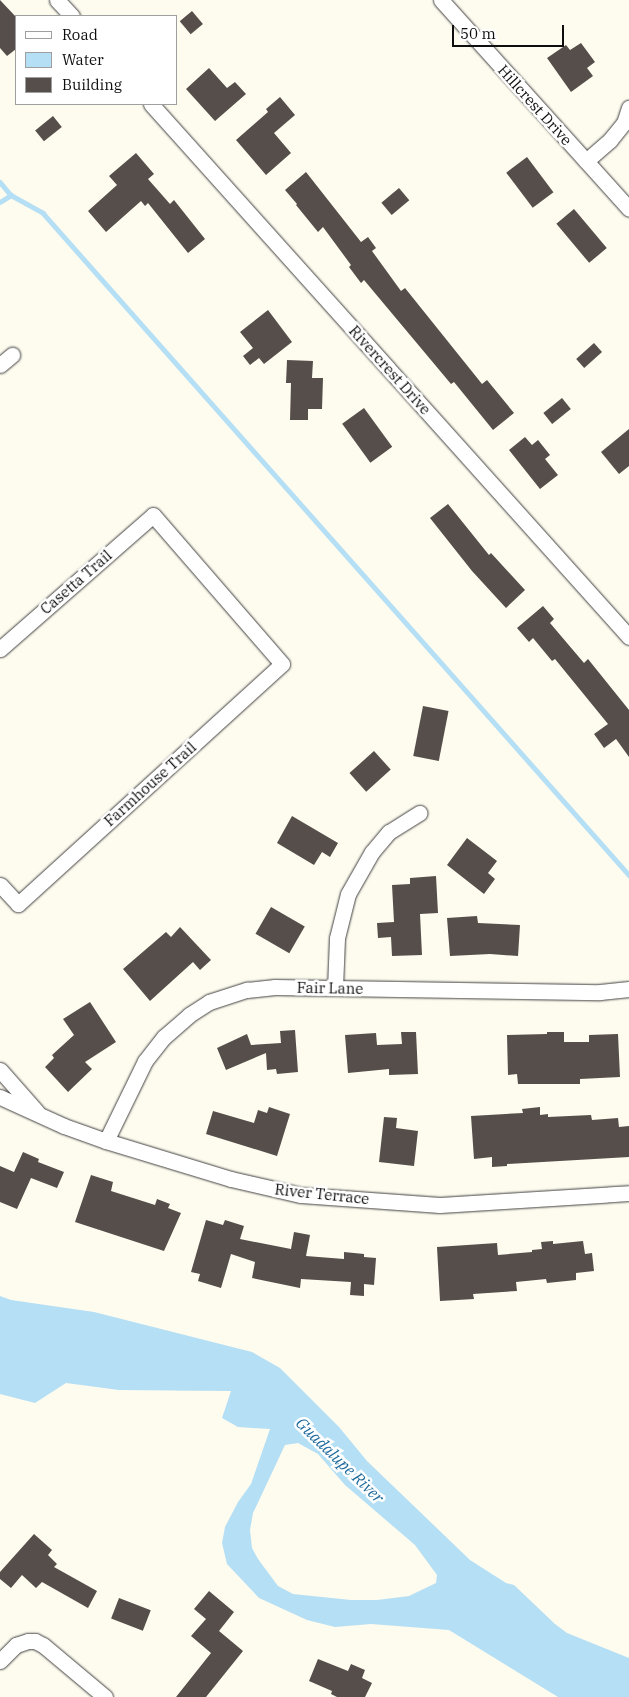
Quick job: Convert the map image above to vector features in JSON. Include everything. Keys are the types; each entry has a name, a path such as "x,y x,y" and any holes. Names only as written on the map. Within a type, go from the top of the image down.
{"street":[{"path":"57,0 71,15"},
{"name":"Hillcrest Drive","path":"441,0 629,209"},
{"name":"Rivercrest Drive","path":"152,105 629,637"},
{"path":"586,162 610,140 624,123 629,108"},
{"path":"0,365 12,355"},
{"name":"Casetta Trail","path":"0,649 153,515 282,664"},
{"name":"Farmhouse Trail","path":"0,885 18,904 282,664"},
{"path":"335,988 337,938 348,894 372,852 388,832 419,813"},
{"name":"Fair Lane","path":"106,1140 145,1061 164,1037 189,1015 209,1002 247,990 275,987 600,992 629,989"},
{"path":"0,1070 42,1116"},
{"name":"River Terrace","path":"0,1097 42,1116 106,1140 231,1180 301,1195 440,1205 629,1193"},
{"path":"0,1661 16,1645 28,1641 43,1645 105,1697"}],"water":[{"name":"Guadalupe River","path":"0,1296 11,1300 94,1312 252,1352 280,1368 339,1427 367,1461 470,1560 506,1583 514,1585 567,1633 629,1658 629,1697 558,1697 449,1630 371,1624 335,1627 307,1620 259,1598 227,1564 222,1543 225,1527 238,1502 251,1484 270,1429 238,1427 222,1418 231,1391 119,1390 66,1383 35,1403 0,1394","holes":["298,1443 318,1454 345,1485 415,1545 437,1575 436,1583 409,1596 377,1600 351,1600 293,1594 278,1586 252,1548 250,1530 253,1513 285,1445"]}],"building":[{"path":"0,0 15,16 15,50 7,56 0,48"},
{"path":"192,11 203,24 191,34 180,21"},
{"path":"581,43 595,62 587,68 593,76 571,92 547,58 566,45 570,50"},
{"path":"209,68 227,88 235,82 246,94 215,121 186,89"},
{"path":"280,97 295,115 274,133 291,153 266,175 236,140 268,112 266,109"},
{"path":"53,116 62,127 44,141 35,130"},
{"path":"136,153 154,174 148,179 170,204 174,200 205,239 188,253 148,203 145,206 141,201 106,232 88,211 117,185 109,176"},
{"path":"527,157 553,192 533,208 506,173"},
{"path":"306,172 361,242 368,237 376,248 372,251 401,291 405,288 482,384 487,380 514,413 493,430 454,382 451,384 364,280 361,283 349,267 351,265 323,227 318,232 285,190"},
{"path":"399,188 409,200 392,215 381,203"},
{"path":"574,209 607,248 589,263 556,224"},
{"path":"268,310 292,342 264,364 259,358 250,365 243,356 253,348 240,332"},
{"path":"594,343 602,352 584,368 576,359"},
{"path":"287,360 313,361 312,378 323,378 322,409 308,409 308,420 290,420 291,383 286,383"},
{"path":"562,398 571,409 552,424 543,413"},
{"path":"364,408 392,447 370,463 342,424"},
{"path":"629,429 629,466 619,474 601,452"},
{"path":"525,437 532,445 538,440 550,455 545,459 558,475 540,489 509,450"},
{"path":"448,504 489,555 491,553 525,590 506,608 472,571 430,518"},
{"path":"543,606 554,619 550,623 584,663 588,659 629,710 629,757 616,739 604,748 594,734 608,724 555,659 552,661 533,638 529,642 517,628"},
{"path":"423,706 449,711 439,761 413,756"},
{"path":"374,751 391,770 366,792 349,773"},
{"path":"292,816 338,843 330,857 322,852 314,865 277,843"},
{"path":"467,838 497,861 488,873 495,879 484,894 447,865"},
{"path":"436,876 438,913 420,914 422,955 392,956 391,937 378,938 377,923 394,922 392,885 410,884 410,878"},
{"path":"271,907 305,926 289,953 255,934"},
{"path":"477,916 478,923 520,925 518,956 490,954 450,956 447,918"},
{"path":"180,927 211,960 200,970 193,962 150,1001 123,969 166,932 171,937"},
{"path":"90,1002 116,1042 85,1062 92,1069 68,1092 45,1067 54,1058 52,1055 74,1035 63,1019"},
{"path":"295,1030 298,1072 277,1074 276,1069 267,1070 266,1053 226,1070 217,1048 247,1034 251,1045 281,1043 280,1031"},
{"path":"401,1032 416,1032 418,1074 389,1075 389,1069 348,1073 345,1035 376,1033 377,1045 402,1044"},
{"path":"547,1032 564,1032 564,1042 589,1042 589,1035 618,1034 620,1077 580,1079 580,1084 518,1084 517,1074 508,1075 507,1035 547,1034"},
{"path":"269,1107 290,1114 277,1156 206,1134 213,1111 254,1123 258,1110 267,1113"},
{"path":"540,1107 540,1115 548,1114 548,1117 591,1115 592,1120 618,1118 619,1127 629,1126 629,1157 507,1164 507,1166 492,1167 492,1157 474,1159 471,1116 523,1113 522,1109"},
{"path":"384,1117 397,1118 396,1128 418,1131 414,1166 379,1162"},
{"path":"23,1152 39,1159 38,1162 64,1172 57,1188 31,1178 17,1209 0,1202 0,1166 14,1172"},
{"path":"91,1175 113,1182 111,1191 155,1205 157,1199 170,1204 168,1208 181,1213 164,1251 75,1222"},
{"path":"206,1220 223,1225 225,1220 244,1226 240,1239 291,1249 294,1232 310,1235 306,1256 344,1259 344,1252 364,1254 364,1257 376,1258 374,1285 364,1284 364,1296 350,1295 351,1282 301,1279 300,1288 252,1278 255,1262 231,1254 221,1288 198,1281 200,1274 191,1272"},
{"path":"553,1241 553,1244 583,1241 585,1254 592,1253 594,1271 576,1273 576,1280 547,1283 546,1279 516,1282 517,1291 473,1294 474,1299 440,1301 437,1247 497,1243 498,1255 532,1252 532,1250 542,1249 541,1242"},
{"path":"34,1534 52,1550 48,1555 57,1564 54,1567 97,1591 88,1608 42,1582 36,1588 22,1575 11,1588 0,1579 0,1572"},
{"path":"209,1591 234,1612 219,1631 243,1651 206,1697 176,1697 211,1653 191,1636 206,1619 194,1609"},
{"path":"119,1598 151,1610 143,1631 111,1619"},
{"path":"318,1659 348,1671 351,1664 365,1670 362,1678 372,1683 365,1697 337,1697 331,1694 332,1691 309,1681"}],"waterway":[{"path":"0,182 11,195"},
{"path":"0,202 11,195 43,213 629,875"}]}
